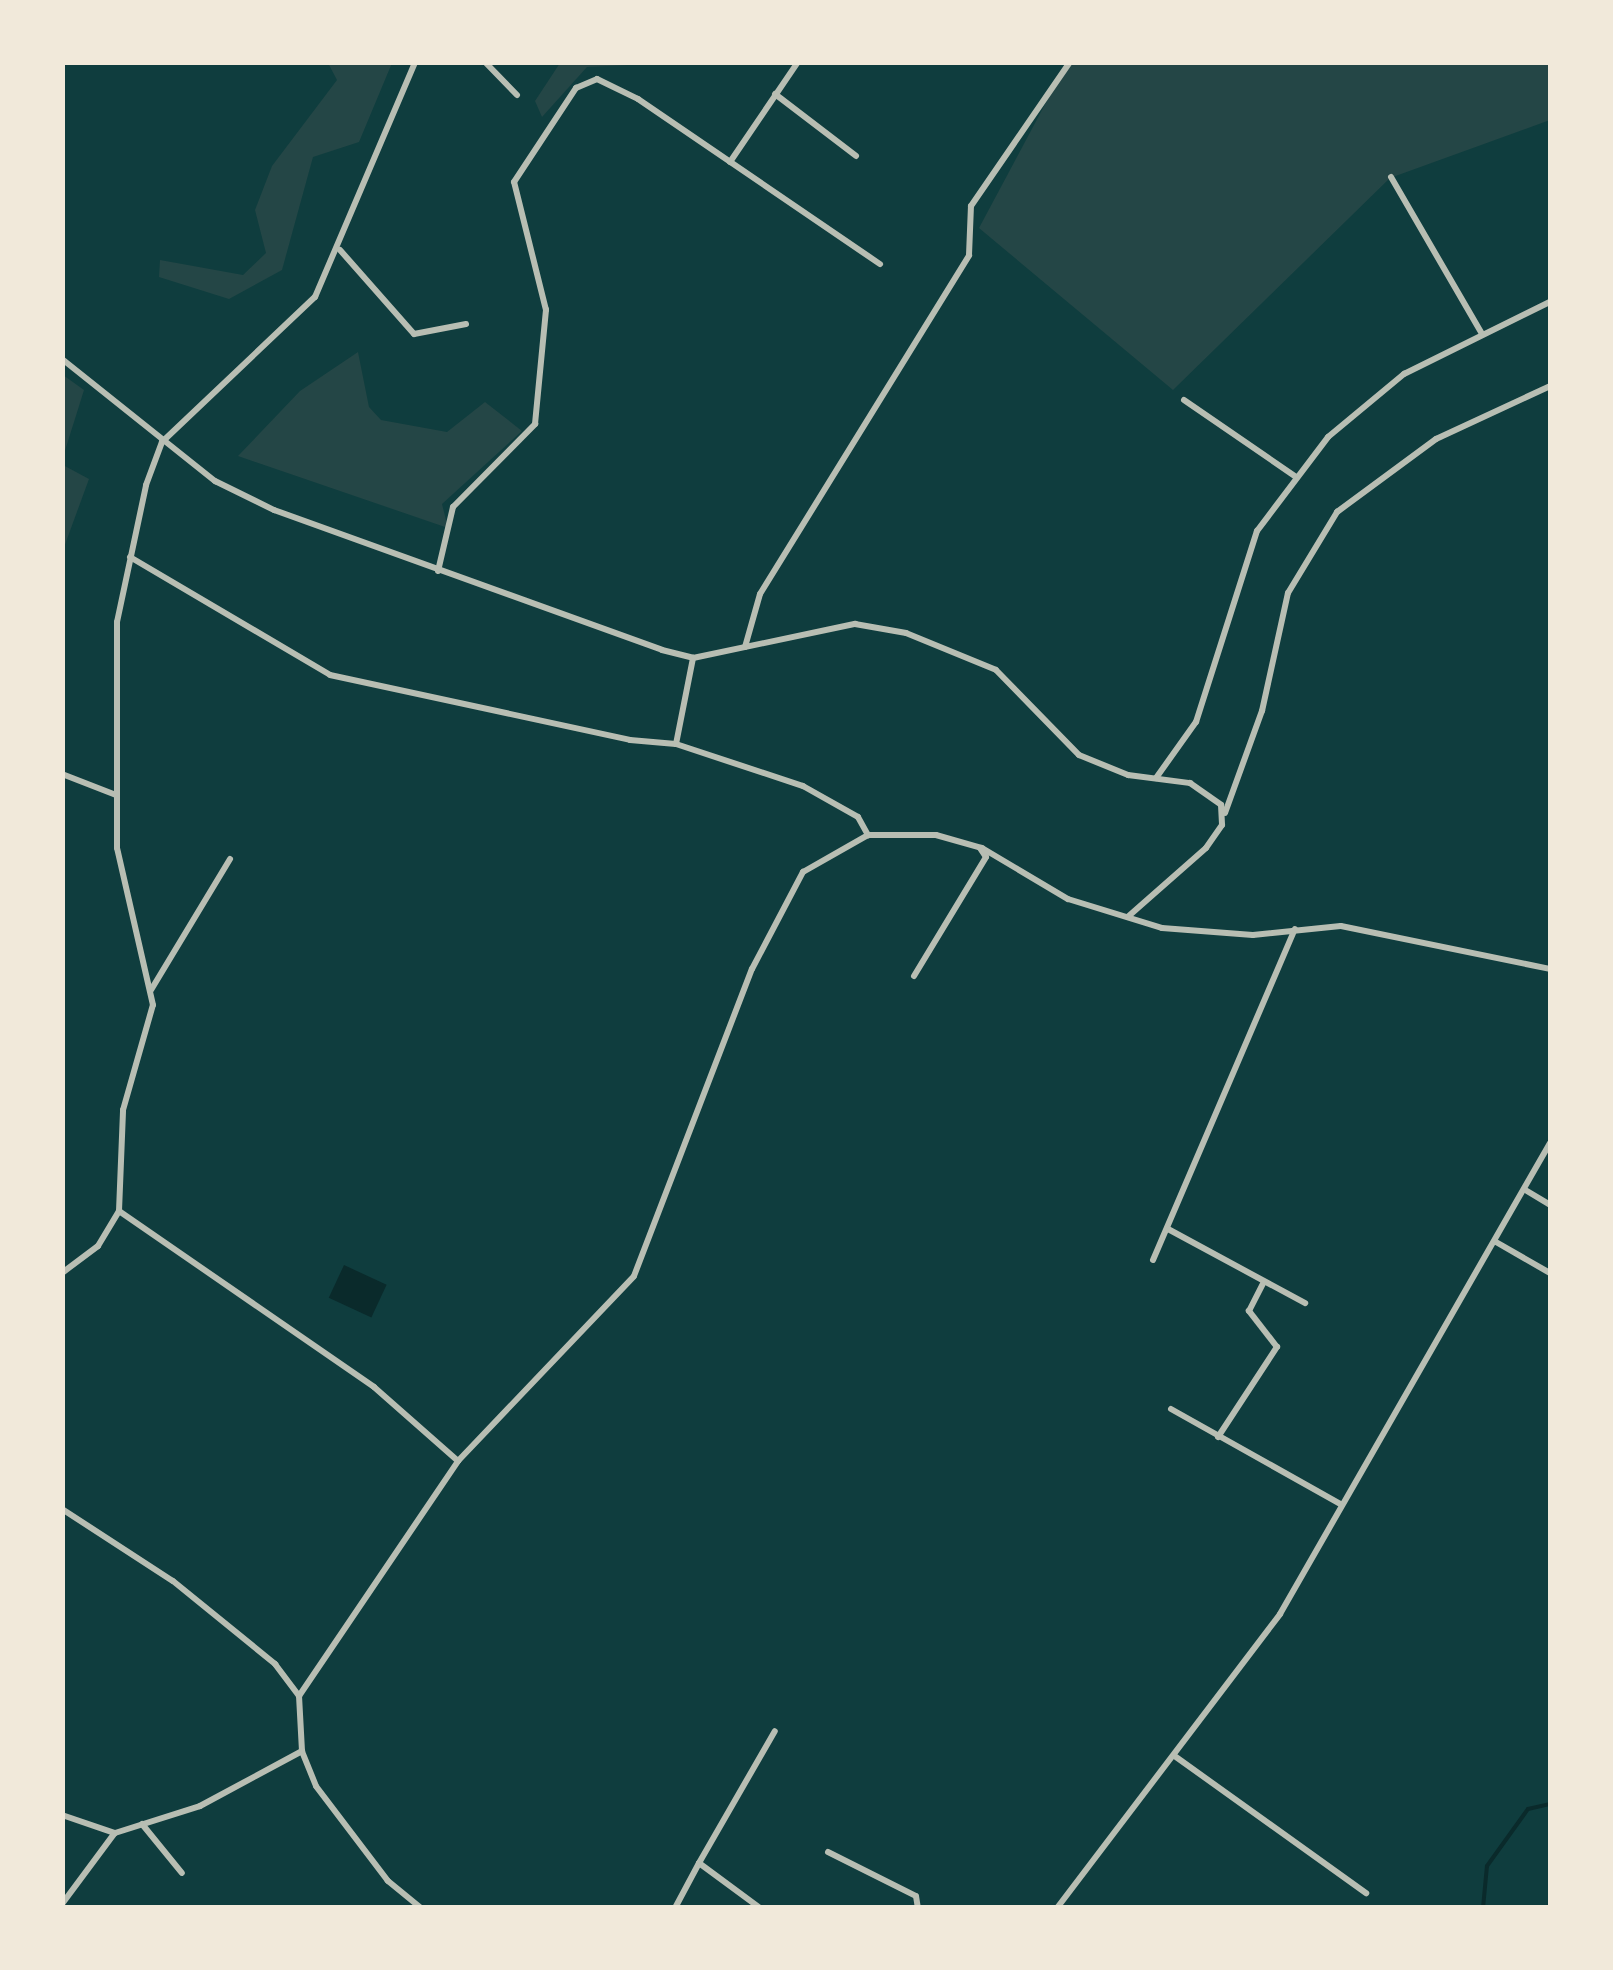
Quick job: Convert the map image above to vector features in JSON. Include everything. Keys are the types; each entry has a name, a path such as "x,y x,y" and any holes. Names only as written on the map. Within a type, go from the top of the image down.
{"street":[{"path":"151,990 122,890 116,795 117,622 130,557 162,442 279,338 340,250 415,62"},
{"path":"486,62 517,95"},
{"path":"730,162 798,62"},
{"path":"745,648 760,594 969,254 971,206 1070,62"},
{"path":"438,571 453,508 526,440 539,409 546,310 520,218 519,166 552,135 576,88 598,79 730,162 880,264"},
{"path":"775,94 856,156"},
{"path":"1391,177 1482,334"},
{"path":"340,250 414,334 466,324"},
{"path":"1155,778 1196,722 1234,586 1296,477 1363,403 1482,334 1550,302"},
{"path":"62,359 162,442 274,510 692,658 855,624 906,633 996,670 1079,755 1205,789 1224,814"},
{"path":"1130,916 1183,873 1224,814 1260,722 1288,593 1320,534 1381,472 1550,386"},
{"path":"1184,400 1296,477"},
{"path":"130,557 330,675 460,710 676,744 803,786 858,817 868,835"},
{"path":"676,744 692,658"},
{"path":"62,774 116,795"},
{"path":"299,1696 458,1461 634,1276 778,908 816,860 868,835 904,832 980,847 1068,899 1208,934 1295,929 1368,931 1550,970"},
{"path":"914,976 986,857 980,847"},
{"path":"62,1273 98,1246 119,1212 124,1110 151,990 230,860"},
{"path":"1154,1260 1295,929"},
{"path":"1057,1908 1086,1858 1176,1757 1280,1614 1526,1191 1550,1143"},
{"path":"1526,1191 1550,1205"},
{"path":"119,1212 374,1387 458,1461"},
{"path":"1168,1229 1305,1303"},
{"path":"1496,1242 1550,1273"},
{"path":"1218,1436 1277,1347 1249,1311 1264,1282"},
{"path":"1170,1410 1342,1505"},
{"path":"62,1509 173,1581 275,1664 299,1696 302,1751 340,1818 421,1908"},
{"path":"675,1908 775,1731"},
{"path":"62,1814 115,1832 200,1806 302,1751"},
{"path":"1176,1757 1366,1893"},
{"path":"142,1824 182,1873"},
{"path":"62,1904 115,1832"},
{"path":"828,1852 916,1896 918,1908"},
{"path":"699,1863 760,1908"}],"shaded area":[{"path":"560,62 670,63 587,67 542,117 535,101"},
{"path":"328,63 392,63 359,142 313,157 282,270 229,299 159,277 160,260 243,275 266,253 255,210 272,166 337,80"},
{"path":"1067,63 1550,63 1550,120 1390,178 1173,390 979,228"},
{"path":"358,352 369,407 381,420 447,432 485,402 522,431 442,504 448,528 238,456 300,391"},
{"path":"63,375 84,390 63,457"},
{"path":"63,465 89,479 63,550"},
{"path":"344,1265 387,1285 371,1317 329,1298"}],"waterway":[{"path":"1483,1908 1487,1866 1528,1809 1550,1804"}]}
